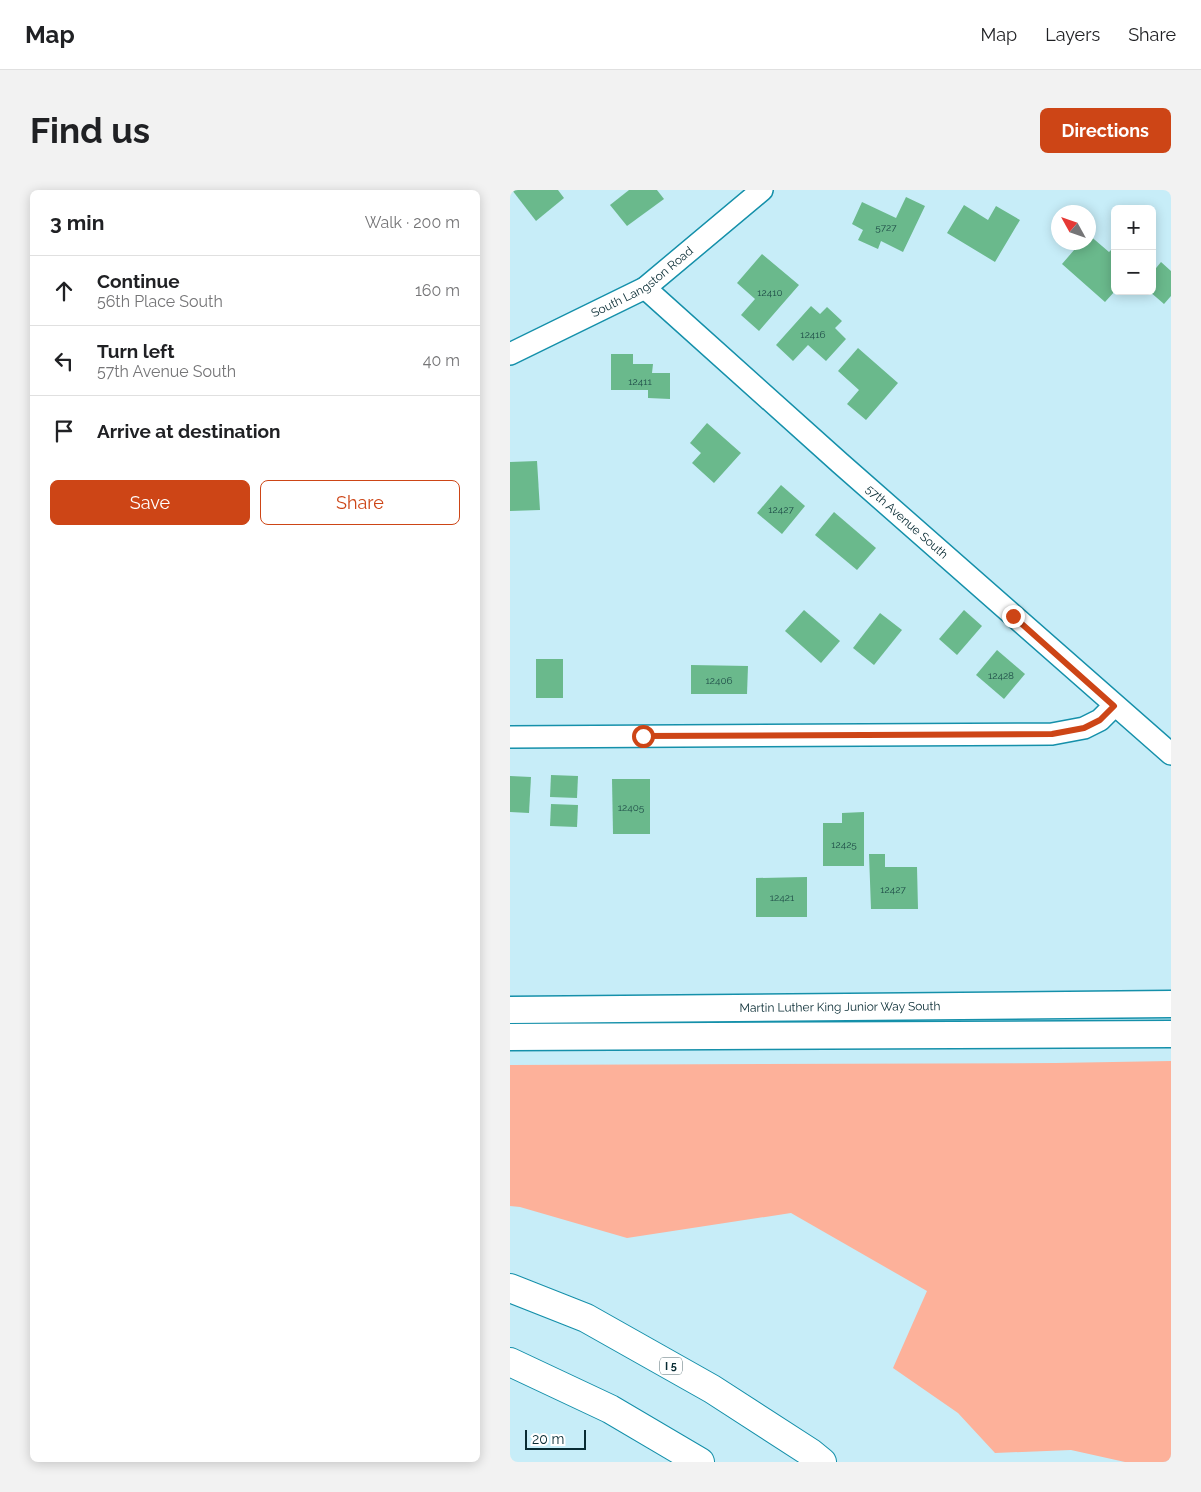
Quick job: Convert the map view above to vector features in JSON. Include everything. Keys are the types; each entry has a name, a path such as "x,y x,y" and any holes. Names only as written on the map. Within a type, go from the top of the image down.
{"highway":[{"name":"I 5","path":"510,1288 595,1322 712,1389 822,1462"},
{"path":"510,1362 610,1409 700,1462"}],"main road":[{"name":"Martin Luther King Junior Way South","path":"510,1010 1171,1004"},
{"path":"510,1037 1171,1034"}],"street":[{"name":"South Langston Road","path":"510,354 645,288 762,190"},
{"name":"57th Avenue South","path":"645,288 1114,706 1171,754"},
{"path":"510,737 1052,734 1084,728 1100,720 1114,706"}],"shaded area":[{"path":"1171,1061 1171,1462 1125,1462 1071,1450 995,1453 958,1413 893,1368 927,1291 791,1213 627,1238 520,1207 510,1206 510,1065"}],"building":[{"path":"512,190 558,190 564,198 536,221"},
{"path":"629,190 657,190 664,199 627,226 610,205"},
{"path":"906,197 925,206 903,252 881,241 878,249 858,240 863,230 852,224 862,202 896,218"},
{"path":"964,205 988,220 996,206 1020,220 995,262 947,233"},
{"path":"1096,241 1109,252 1111,250 1111,295 1105,302 1062,264 1074,250 1096,250"},
{"path":"762,254 799,285 759,331 741,315 755,299 737,283"},
{"path":"1161,262 1171,271 1171,296 1164,304 1154,295 1156,295 1156,268"},
{"path":"811,306 820,314 827,307 842,321 835,328 846,339 826,361 808,345 793,361 776,345"},
{"path":"858,348 898,383 866,420 847,404 859,390 838,371"},
{"path":"611,354 633,354 633,364 653,364 652,373 670,373 670,399 648,398 648,390 611,390"},
{"path":"707,423 741,453 714,483 692,463 701,453 690,443"},
{"path":"537,461 540,510 510,511 510,462"},
{"path":"781,485 805,506 782,534 757,513"},
{"path":"834,512 876,548 857,570 815,535"},
{"path":"804,610 840,641 821,663 785,631"},
{"path":"964,610 982,626 957,655 939,639"},
{"path":"880,613 902,630 874,665 853,648"},
{"path":"997,650 1025,674 1004,699 976,675"},
{"path":"536,659 563,659 563,698 536,698"},
{"path":"691,665 748,666 747,694 691,694"},
{"path":"551,775 578,776 577,798 550,797"},
{"path":"510,776 531,777 529,813 510,812"},
{"path":"612,779 650,779 650,834 613,834"},
{"path":"551,804 578,805 577,827 550,826"},
{"path":"864,812 864,866 823,866 823,823 842,823 842,813"},
{"path":"869,854 885,854 885,867 917,867 918,909 871,909"},
{"path":"807,877 807,917 756,917 756,878"}],"route":[{"path":"643,736 1052,734 1084,728 1100,720 1114,706 1013,616"}]}
